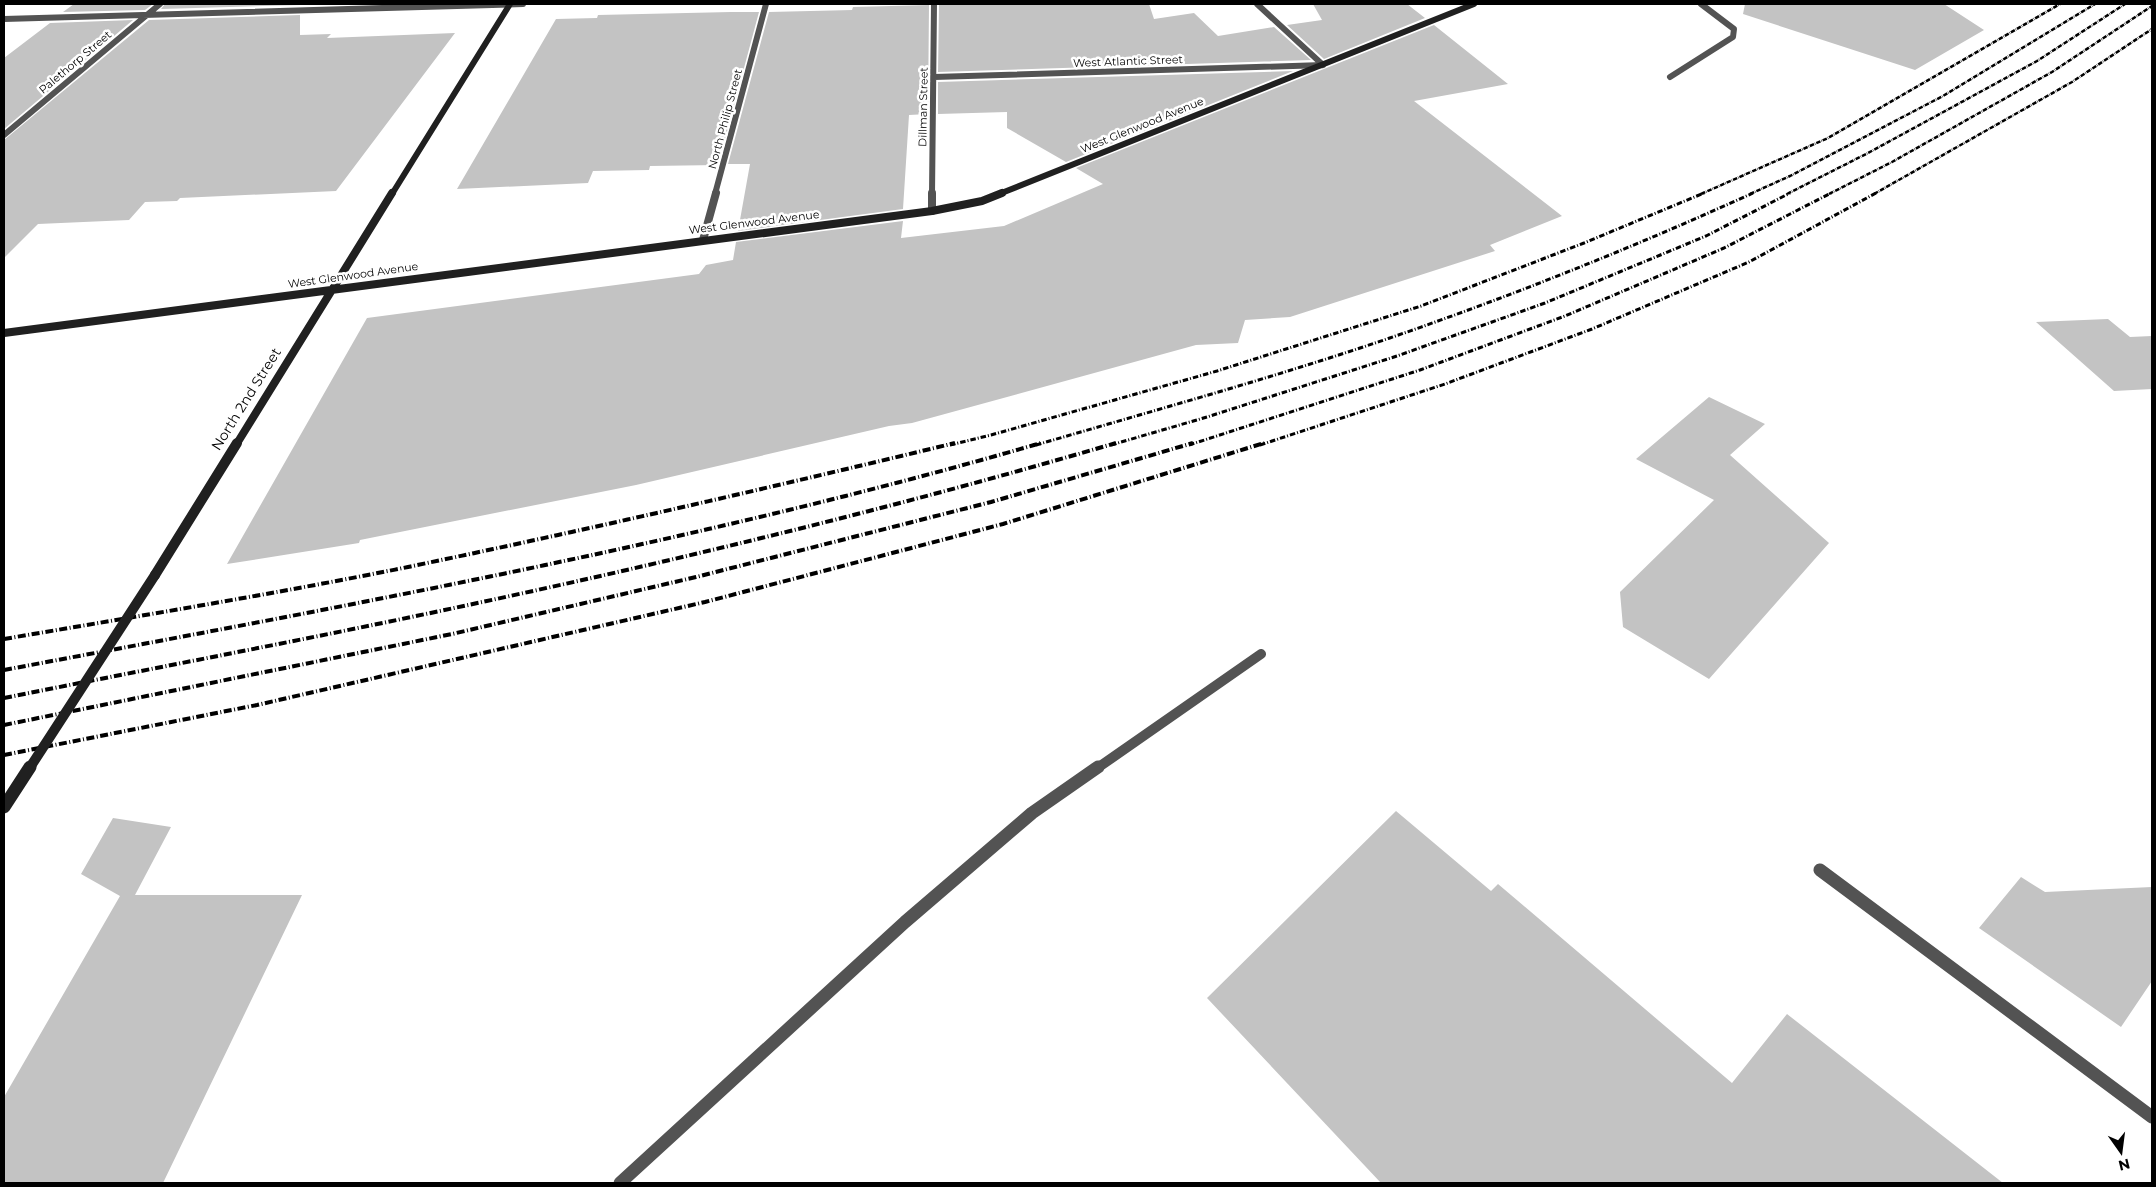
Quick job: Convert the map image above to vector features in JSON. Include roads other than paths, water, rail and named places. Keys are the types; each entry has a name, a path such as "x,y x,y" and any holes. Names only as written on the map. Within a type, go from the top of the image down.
{"main road":[{"name":"North 2nd Street","path":"4,807 155,575 510,4"},
{"name":"West Glenwood Avenue","path":"4,332 932,211 982,201 1474,4"}],"street":[{"name":"Palethorp Street","path":"4,135 160,4"},
{"path":"4,19 523,4"},
{"name":"North Philip Street","path":"703,240 766,4"},
{"name":"Dillman Street","path":"932,211 934,4"},
{"path":"1257,4 1324,65"},
{"path":"1670,77 1733,37 1734,29 1711,14 1701,4"},
{"name":"West Atlantic Street","path":"934,76 1324,65"},
{"path":"620,1183 898,929 1032,813 1261,654"},
{"path":"1820,870 2152,1117"}],"railway":[{"path":"1701,194 1828,138 2060,4"},
{"path":"1750,194 1790,176 1943,96 2095,4"},
{"path":"1787,194 1868,153 2037,61 2125,4"},
{"path":"1829,194 1892,162 2052,72 2152,6"},
{"path":"1874,194 2072,82 2152,29"},
{"path":"950,445 1217,371 1421,306 1584,243 1704,193"},
{"path":"1036,445 1297,368 1431,324 1570,271 1753,193"},
{"path":"1111,445 1207,417 1397,356 1545,303 1706,236 1790,193"},
{"path":"1189,445 1420,370 1565,316 1724,248 1831,193"},
{"path":"1260,445 1445,384 1592,329 1749,262 1876,193"},
{"path":"4,639 257,596 408,567 682,507 955,443"},
{"path":"4,670 395,596 655,541 913,479 1041,443"},
{"path":"4,698 398,620 704,552 869,511 1116,443"},
{"path":"4,725 452,634 696,577 991,502 1193,443"},
{"path":"4,755 257,705 705,602 1003,524 1264,443"}]}
